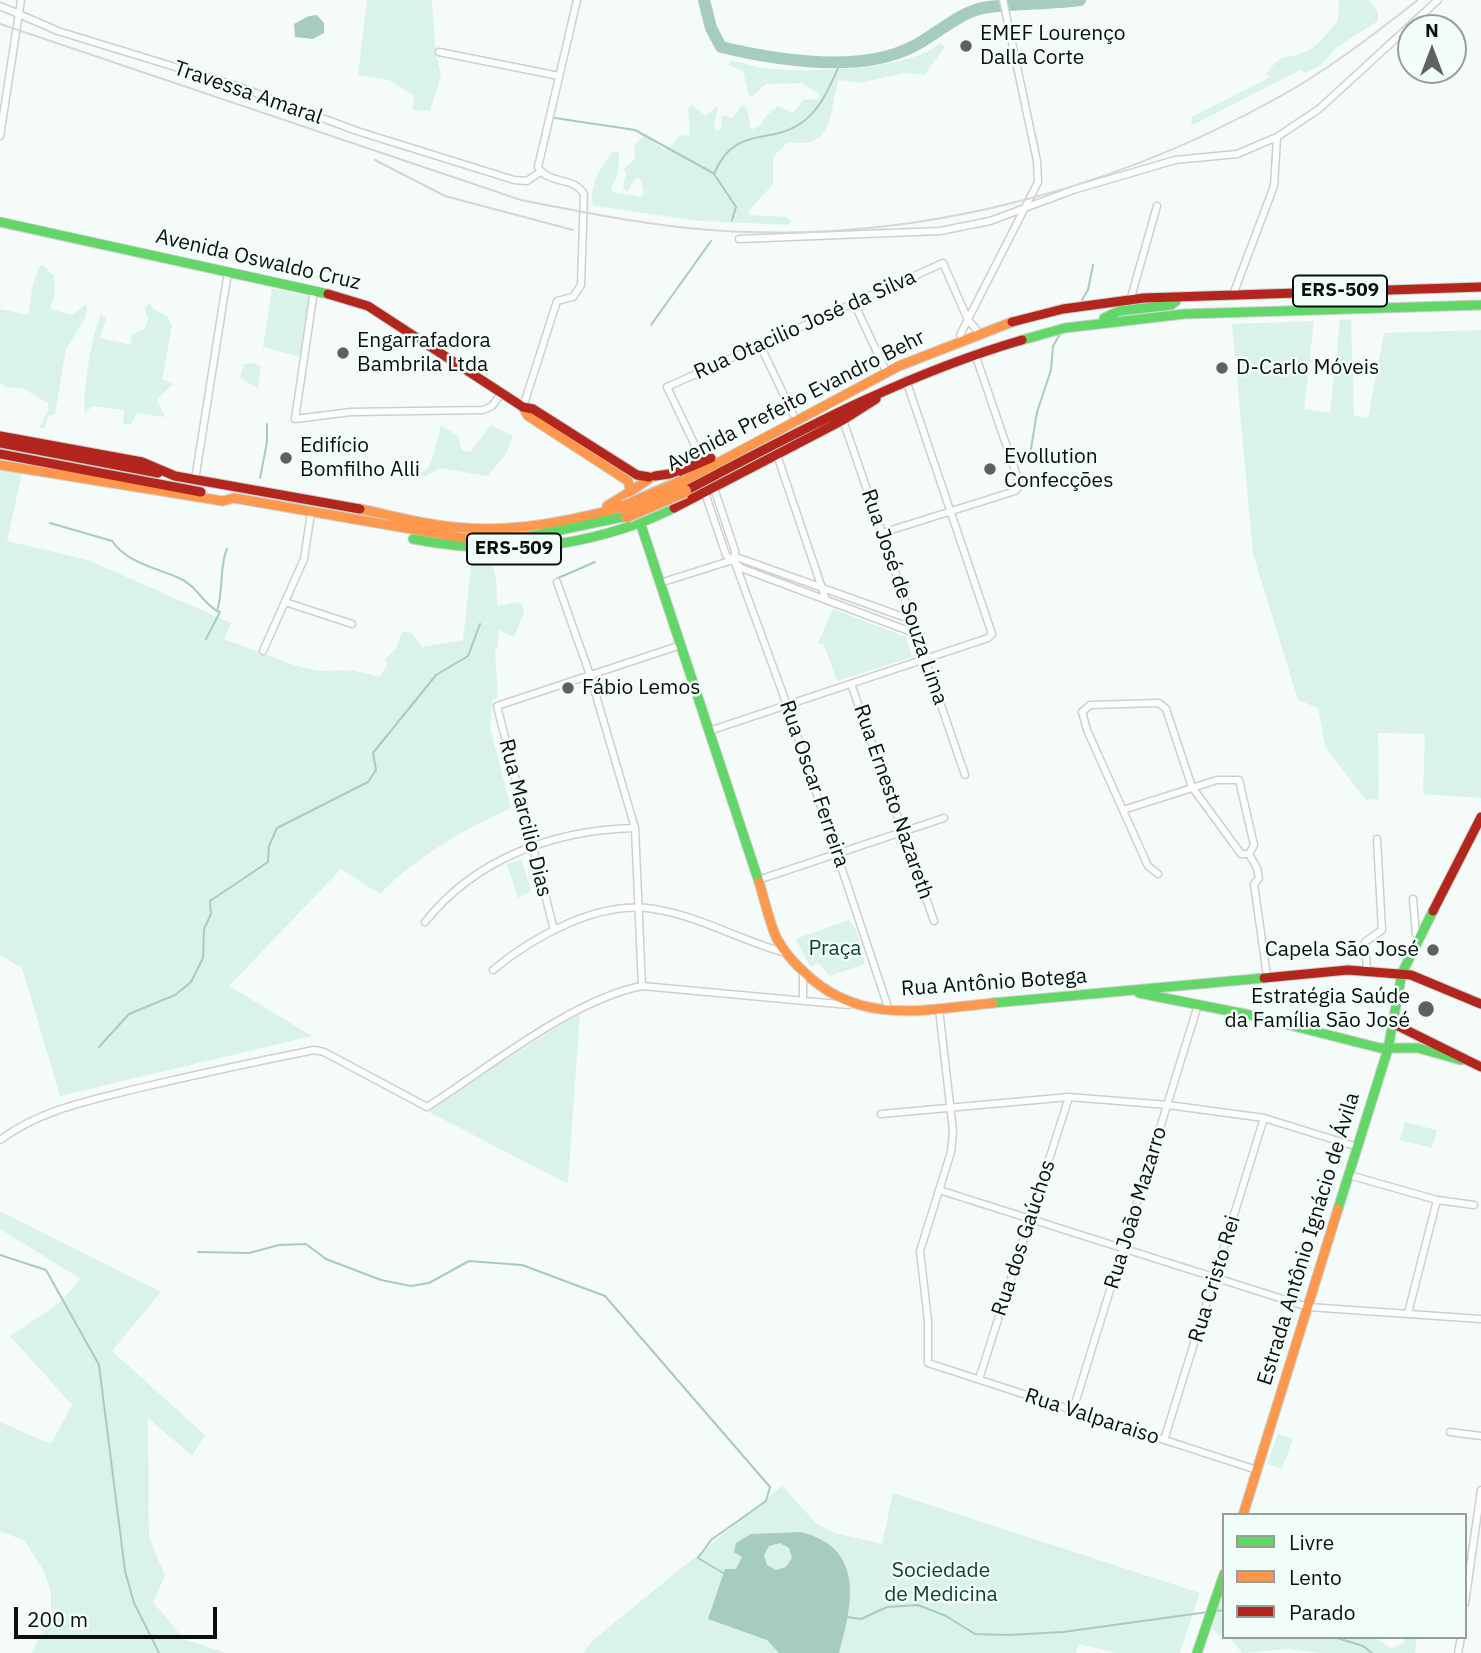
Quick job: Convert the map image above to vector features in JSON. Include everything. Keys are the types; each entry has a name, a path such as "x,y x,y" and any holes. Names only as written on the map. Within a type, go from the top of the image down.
{"main road":[{"name":"Avenida Oswaldo Cruz","path":"0,222 314,291 368,306 523,407 528,416 638,475 652,477"},
{"name":"Avenida Prefeito Evandro Behr","path":"683,487 862,385 977,326 1065,309 1177,297 1481,287"},
{"path":"1091,324 1119,311 1171,305 1177,297"},
{"name":"Avenida Prefeito Evandro Behr","path":"0,443 195,480 463,538 507,538 558,533 629,511 826,415 892,386 1023,338 1091,324 1216,313 1481,305"},
{"name":"ERS-509","path":"652,477 676,473 703,462 884,366 977,326"},
{"name":"ERS-509","path":"674,508 843,420 892,386"},
{"name":"Avenida Prefeito Evandro Behr","path":"0,436 142,462 175,476"},
{"name":"Avenida Oswaldo Cruz","path":"570,438 628,481 631,492"},
{"name":"Avenida Prefeito Evandro Behr","path":"0,454 311,513 389,522"},
{"name":"Avenida Prefeito Evandro Behr","path":"0,465 223,501 234,498"},
{"name":"Avenida Prefeito Evandro Behr","path":"631,492 652,477"},
{"path":"652,477 669,481 675,488 674,508"},
{"name":"ERS-509","path":"631,492 607,506 535,520 476,522 407,514 389,522 410,538 449,547 515,550 584,541 646,521"},
{"name":"Rua Antônio Botega","path":"631,492 629,511 646,521 647,544 777,938 786,953 834,995 855,1006 889,1010 939,1009 1267,976 1367,971 1402,973 1481,1004"},
{"name":"Avenida Prefeito Evandro Behr","path":"646,521 674,508"},
{"name":"Estrada Antônio Ignácio de Ávila","path":"1243,1513 1388,1049 1402,973 1481,817"},
{"path":"1133,991 1388,1049 1418,1048 1481,1068"},
{"path":"1394,1024 1461,1060"},
{"path":"1197,1653 1222,1580"}],"street":[{"path":"0,136 21,0"},
{"path":"523,407 557,302 573,297 579,290 584,212 582,189 540,172 538,162 577,0"},
{"path":"977,326 977,303 1038,183 1037,161 1003,0"},
{"path":"739,239 940,231 990,221 1125,174 1175,160 1237,154 1276,137 1319,110 1438,0"},
{"name":"Travessa Amaral","path":"0,6 58,31 240,87 358,131 521,181 540,172"},
{"path":"439,52 559,76"},
{"path":"1233,295 1274,186 1276,137"},
{"path":"1130,301 1157,206"},
{"name":"Rua Otacilio José da Silva","path":"703,462 667,387 943,263 961,305"},
{"path":"195,480 228,272"},
{"path":"314,291 295,419 351,412 483,410 492,406 502,393"},
{"path":"854,303 884,366"},
{"path":"961,305 977,303"},
{"path":"961,305 977,326"},
{"path":"760,345 793,414"},
{"path":"882,533 1015,491 1020,485 975,354"},
{"path":"709,731 988,638 992,634 906,380"},
{"name":"Rua José de Souza Lima","path":"843,420 965,775"},
{"path":"777,455 826,600"},
{"name":"Rua Oscar Ferreira","path":"710,490 726,555 734,560 788,705 889,1010"},
{"path":"263,651 304,559 311,513"},
{"path":"660,583 739,558 912,620"},
{"path":"734,560 741,568 917,634"},
{"path":"557,582 590,675 635,828 642,986"},
{"path":"285,602 352,624"},
{"path":"590,675 681,645"},
{"name":"Rua Marcilio Dias","path":"554,930 497,706 590,675"},
{"name":"Rua Ernesto Nazareth","path":"851,684 934,921"},
{"path":"1158,874 1148,866 1083,718 1082,712 1090,705 1163,705 1192,787 1241,854 1249,854"},
{"path":"1123,810 1217,780 1239,780 1254,845 1249,854"},
{"path":"758,880 944,818"},
{"path":"425,922 453,890 474,874 533,846 597,830 635,828"},
{"path":"1367,971 1365,943 1380,935 1382,930 1377,839"},
{"path":"1249,854 1259,878 1254,884 1267,976"},
{"path":"1413,899 1416,934 1420,937"},
{"path":"493,970 522,946 554,930 589,916 639,907 673,914 786,953"},
{"path":"803,970 803,1001"},
{"path":"0,1139 19,1125 61,1108 216,1069 314,1051 324,1052 426,1107 586,1004 616,991 642,986 855,1006"},
{"name":"Rua João Mazarro","path":"1073,1410 1199,1005"},
{"path":"939,1009 953,1131 951,1152 939,1190 1308,1307 1481,1319"},
{"path":"881,1114 1069,1097 1168,1105 1264,1118 1358,1147"},
{"name":"Rua dos Gaúchos","path":"979,1379 1069,1097"},
{"name":"Rua Cristo Rei","path":"1164,1440 1264,1118"},
{"path":"1349,1175 1437,1200 1479,1206"},
{"name":"Rua Valparaiso","path":"939,1190 920,1251 928,1321 928,1363 1256,1471"},
{"path":"1408,1313 1437,1200"},
{"path":"1450,1432 1481,1436"},
{"path":"1467,1589 1481,1490"},
{"path":"1473,1548 1481,1549"}],"green space":[{"path":"367,0 432,0 435,46 441,76 430,111 413,110 414,96 389,80 358,75"},
{"path":"1339,0 1369,0 1378,12 1378,21 1337,47 1321,65 1306,73 1300,70 1193,125 1191,123 1192,117 1270,77 1266,74 1277,61 1300,54 1316,45 1338,20"},
{"path":"940,43 945,47 924,75 904,73 859,83 839,80 831,115 822,134 815,140 804,143 788,142 773,157 773,184 748,212 749,215 786,217 791,220 789,225 701,221 594,206 594,185 613,151 619,152 619,162 612,192 641,197 644,193 640,178 635,179 627,192 623,188 626,172 623,169 635,159 634,145 645,135 663,149 669,149 679,136 690,135 688,109 691,104 706,116 718,105 714,126 717,131 721,127 722,115 733,118 742,105 747,108 751,130 760,126 765,117 778,106 793,113 803,100 819,99 819,94 802,83 766,84 749,96 743,71 728,65 731,61 769,69 858,68 906,59 926,52"},
{"path":"43,265 54,276 55,294 50,309 72,315 87,304 86,317 66,349 55,414 48,416 44,428 39,428 49,409 48,403 22,388 5,387 0,383 0,309 28,315 33,283 40,266"},
{"path":"272,288 311,297 302,357 263,347"},
{"path":"149,303 168,317 172,326 162,379 173,384 157,399 165,417 137,413 130,425 123,423 124,410 92,406 85,414 88,363 101,315 106,319 100,338 130,345 132,335 145,329 148,319 144,308"},
{"path":"1351,319 1354,416 1368,418 1384,333 1481,330 1481,798 1423,794 1425,734 1378,733 1379,799 1366,800 1325,747 1318,708 1298,700 1253,554 1232,324 1314,321 1304,409 1330,413 1340,320"},
{"path":"255,363 261,367 258,388 240,378 244,364"},
{"path":"441,425 459,437 461,449 465,452 471,451 491,425 513,436 506,454 487,476 440,468 424,477 417,475 428,468"},
{"path":"0,471 22,473 7,541 88,560 231,623 224,639 297,666 320,671 352,670 380,677 387,664 385,660 397,647 402,631 412,633 422,647 463,640 472,558 482,555 494,571 497,606 517,602 522,605 524,612 514,637 499,630 495,651 498,697 492,700 490,728 511,808 441,845 409,868 380,894 341,869 229,986 312,1036 60,1096 22,968 0,955"},
{"path":"833,609 906,637 912,657 837,681 824,645 818,643"},
{"path":"522,860 531,891 518,898 507,864"},
{"name":"Praça","path":"849,920 857,932 865,964 830,976 818,963 811,967 795,939"},
{"path":"580,1013 568,1184 425,1110"},
{"path":"1405,1122 1437,1130 1432,1148 1400,1140"},
{"path":"0,1211 161,1292 112,1351 205,1435 192,1456 148,1418 149,1537 165,1576 153,1602 184,1639 226,1653 32,1653 51,1611 51,1594 45,1573 25,1541 0,1531 0,1422 51,1444 72,1405 10,1336 57,1305 81,1279 0,1229"},
{"path":"1278,1434 1293,1439 1282,1469 1267,1464"},
{"name":"Sociedade de Medicina","path":"782,1486 817,1524 835,1533 882,1544 893,1493 1200,1593 1180,1653 1117,1653 1079,1644 1076,1653 583,1653 592,1641"},
{"path":"1222,1594 1222,1636 1212,1628"},
{"path":"1231,1639 1378,1639 1391,1649 1405,1639 1417,1639 1415,1653 1321,1653 1288,1649 1242,1653"}],"shaded area":[{"path":"317,15 324,23 324,33 313,39 295,37 294,24"},
{"path":"800,1532 821,1539 835,1550 845,1564 850,1597 839,1653 779,1653 767,1640 708,1619 725,1569 736,1569 742,1557 734,1552 736,1543 751,1534","holes":["780,1543 789,1548 792,1558 786,1567 776,1570 767,1565 764,1555 769,1546"]}],"waterway":[{"path":"704,0 711,28 721,47 818,62 869,60 893,55 979,9 1080,0"},
{"path":"732,220 736,207 714,174 723,158 732,148 743,142 791,129 804,121 822,100 842,60"},
{"path":"555,118 635,130 713,173"},
{"path":"651,325 711,241"},
{"path":"1082,300 1088,290 1093,265"},
{"path":"1029,461 1037,412 1051,370 1053,346 1060,334"},
{"path":"260,478 267,442 267,424"},
{"path":"50,523 112,541 134,560 185,581 217,611"},
{"path":"206,639 220,612 217,611 227,549"},
{"path":"558,578 595,562"},
{"path":"99,1047 129,1014 175,995 191,982 203,958 204,929 211,914 210,901 268,862 269,846 277,828 368,782 376,770 373,753 436,675 468,656 480,624"},
{"path":"198,1252 249,1253 279,1245 306,1244 326,1259 381,1280 411,1286 429,1283 469,1261 522,1265 605,1296 770,1487 766,1501 711,1540 698,1558 725,1574"},
{"path":"0,1255 46,1270 99,1365 125,1571 134,1603 159,1653"},
{"path":"847,1617 861,1619 887,1607 918,1605 946,1616 975,1634 1008,1635 1063,1632 1208,1612"},
{"path":"1217,1611 1222,1610"},
{"path":"1340,1639 1363,1646 1372,1653"}],"railway":[{"path":"0,24 521,200 667,226 765,232 842,230 918,222 994,208 1141,162 1211,132 1297,87 1350,52 1418,0"},
{"path":"375,160 445,196 573,230"}],"traffic: fast":[{"path":"0,222 328,294"},
{"path":"1104,318 1119,311 1171,305 1176,301"},
{"path":"1022,340 1065,328 1184,314 1481,305"},
{"path":"652,518 674,508 675,503"},
{"path":"531,536 627,516"},
{"path":"413,539 474,547 534,547 593,537 652,518"},
{"path":"639,519 759,882"},
{"path":"1338,1209 1388,1049 1402,973 1433,911"},
{"path":"993,1003 1264,978"},
{"path":"1139,993 1250,1015 1380,1048 1418,1048 1461,1060"},
{"path":"1197,1653 1222,1580"}],"traffic: slow":[{"path":"682,482 899,366 1012,322"},
{"path":"523,407 528,416 628,481 632,496"},
{"path":"0,465 223,501 234,498 463,538 531,536"},
{"path":"631,491 652,477"},
{"path":"624,507 682,482"},
{"path":"607,506 631,491"},
{"path":"627,516 685,491"},
{"path":"360,509 439,525 485,529 545,524 624,507"},
{"path":"759,882 774,932 786,952 825,989 847,1001 870,1007 917,1011 993,1003"},
{"path":"1244,1513 1338,1209"}],"traffic: jam":[{"path":"1012,322 1063,309 1144,298 1481,287"},
{"path":"328,294 368,306 523,407 533,409 637,475 649,477"},
{"path":"685,491 892,388 934,370 1022,340"},
{"path":"674,508 843,420 876,399"},
{"path":"0,436 142,462 175,476 360,509"},
{"path":"0,443 158,473"},
{"path":"0,454 201,492"},
{"path":"655,476 676,473 711,458"},
{"path":"1433,911 1481,817"},
{"path":"1264,978 1348,970 1411,975 1481,1004"},
{"path":"1394,1024 1481,1067"}],"place":[{"name":"EMEF Lourenço Dalla Corte","path":"966,46"},
{"name":"Engarrafadora Bambrila Ltda","path":"343,353"},
{"name":"D-Carlo Móveis","path":"1222,368"},
{"name":"Edifício Bomfilho Alli","path":"286,458"},
{"name":"Evollution Confecções","path":"990,469"},
{"name":"Fábio Lemos","path":"568,688"},
{"name":"Capela São José","path":"1433,950"},
{"name":"Estratégia Saúde da Família São José","path":"1426,1009"}]}
